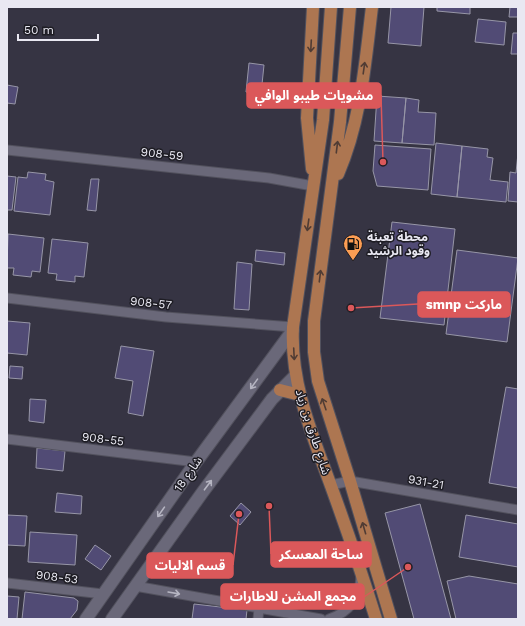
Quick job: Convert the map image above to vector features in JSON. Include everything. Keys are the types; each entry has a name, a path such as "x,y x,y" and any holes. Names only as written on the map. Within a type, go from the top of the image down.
{"main road":[{"path":"313,7 307,118 308,146 314,185"},
{"name":"شارع طارق بن زياد","path":"331,7 323,120 293,328 296,375 300,395 361,569 376,619"},
{"name":"شارع طارق بن زياد","path":"350,7 340,122 314,321 315,367 321,395 350,481 391,619"},
{"path":"332,186 346,156 356,124 372,7"},
{"path":"280,390 300,395"}],"street":[{"name":"908-59","path":"7,150 269,178 314,185"},
{"name":"908-57","path":"7,298 166,317 293,328"},
{"name":"شارع 18","path":"86,619 196,462 293,328"},
{"name":"شارع 18","path":"112,619 194,504 280,390 296,375"},
{"name":"908-55","path":"7,439 196,462"},
{"name":"931-21","path":"331,485 350,481 518,510"},
{"path":"176,491 194,504"},
{"path":"329,619 346,610 356,599 360,586 361,569"},
{"name":"908-53","path":"7,583 103,594"},
{"path":"136,586 259,608 282,616 321,619"},
{"path":"258,619 259,608"}],"building":[{"path":"391,7 424,7 421,46 388,43"},
{"path":"437,7 470,7 470,14 437,11"},
{"path":"510,7 518,7 518,17 509,17"},
{"path":"478,19 506,22 504,45 475,42"},
{"path":"513,33 518,33 518,54 511,54"},
{"path":"249,63 264,65 261,94 246,92"},
{"path":"7,85 18,87 15,104 7,103"},
{"path":"377,96 406,98 402,143 374,141"},
{"path":"406,98 419,100 418,112 436,113 434,145 402,143"},
{"path":"436,143 462,146 457,197 431,194"},
{"path":"375,145 431,149 428,190 377,186 373,171"},
{"path":"462,146 488,149 487,157 493,158 490,180 508,182 506,202 457,197"},
{"path":"518,153 518,202 508,201 510,172 516,173"},
{"path":"28,172 46,174 45,180 54,182 50,215 14,211 18,177 27,178"},
{"path":"7,176 16,177 12,210 7,210"},
{"path":"91,179 99,179 96,211 87,210"},
{"path":"392,222 455,229 444,325 380,318"},
{"path":"8,234 44,238 40,272 32,271 31,277 13,275 14,268 7,268"},
{"path":"52,239 88,243 84,277 75,276 75,282 56,280 57,274 48,273"},
{"path":"256,250 285,253 284,265 255,261"},
{"path":"457,250 518,258 507,342 446,334"},
{"path":"237,262 252,264 249,310 234,309"},
{"path":"7,321 30,323 27,355 7,353"},
{"path":"121,346 154,351 143,416 128,413 133,381 115,378"},
{"path":"10,366 23,367 22,379 9,378"},
{"path":"506,387 518,389 518,488 489,483"},
{"path":"30,399 46,400 44,423 29,421"},
{"path":"37,448 65,451 63,471 36,468"},
{"path":"57,493 82,496 81,514 55,512"},
{"path":"241,503 251,512 240,525 230,516"},
{"path":"420,504 451,619 414,619 385,513"},
{"path":"7,515 27,516 25,546 7,545"},
{"path":"466,515 518,524 518,567 459,557"},
{"path":"30,532 77,535 75,565 28,562"},
{"path":"95,545 111,556 101,570 85,559"},
{"path":"469,576 518,584 518,619 456,619 447,581"},
{"path":"25,592 74,598 78,601 77,610 70,619 22,619"},
{"path":"7,596 19,597 17,619 7,619"},
{"path":"194,604 247,610 246,619 192,619"}],"place":[{"name":"مشويات طيبو الوافي","path":"383,162"},
{"name":"محطة تعبئة وقود الرشيد","path":"353,261"},
{"name":"smnp ماركت","path":"351,308"},
{"name":"ساحة المعسكر","path":"269,506"},
{"name":"قسم الاليات","path":"239,514"},
{"name":"مجمع المشن للاطارات","path":"408,567"}]}
